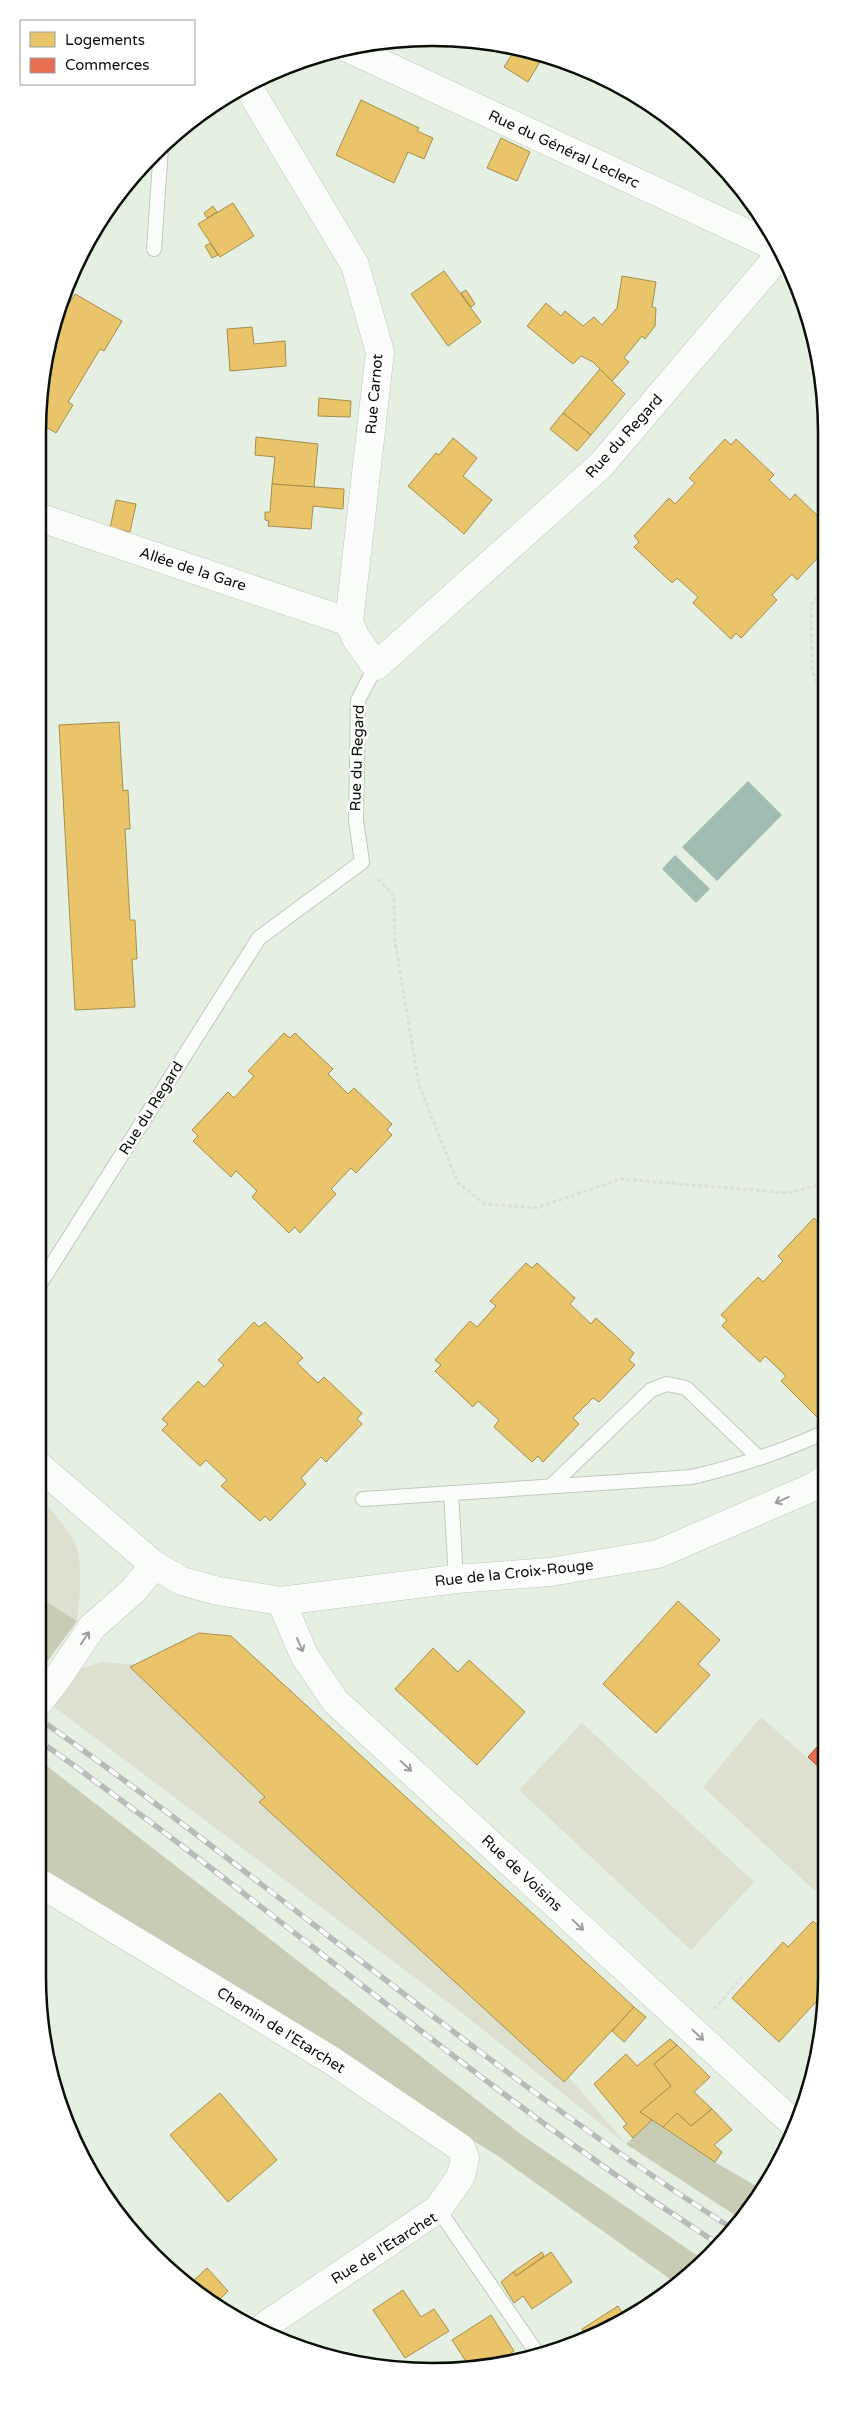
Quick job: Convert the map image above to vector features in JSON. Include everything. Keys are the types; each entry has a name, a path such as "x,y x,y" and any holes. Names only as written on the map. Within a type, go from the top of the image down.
{"street":[{"name":"Rue du Général Leclerc","path":"360,54 769,244"},
{"name":"Rue Carnot","path":"251,92 355,265 380,352 349,622"},
{"name":"Rue du Regard","path":"376,666 601,465 777,258"},
{"name":"Allée de la Gare","path":"46,520 349,622"},
{"path":"349,622 356,638 376,666"},
{"name":"Rue de la Croix-Rouge","path":"46,1472 154,1565 182,1581 218,1590 281,1601 456,1579 550,1572 658,1554 818,1484"},
{"path":"46,1693 92,1627 134,1590 154,1565"},
{"name":"Rue de Voisins","path":"281,1601 304,1655 335,1701 790,2120"},
{"name":"Chemin de l'Etarchet","path":"46,1887 332,2060 461,2148 465,2158 461,2176 438,2210"},
{"name":"Rue de l'Etarchet","path":"265,2325 438,2210"}],"lane":[{"path":"154,249 160,158"},
{"name":"Rue du Regard","path":"46,1274 259,938 362,862 356,820 358,700 376,666"},
{"path":"550,1486 651,1390 667,1384 686,1388 758,1458"},
{"path":"363,1499 692,1477 729,1468 818,1435"},
{"path":"452,1493 456,1579"},
{"name":"Rue de l'Etarchet","path":"438,2210 534,2349"}],"path":[{"path":"818,594 811,606 812,669 818,686"},
{"path":"362,862 394,896 395,942 419,1085 458,1183 485,1204 536,1208 621,1179 788,1193 814,1186 818,1181"},
{"path":"694,2032 742,1977"}],"shaded area":[{"path":"748,781 782,815 717,881 682,847"},
{"path":"675,855 710,889 696,903 662,869"},
{"path":"46,1506 63,1524 78,1550 80,1581 77,1621 46,1601"},
{"path":"46,1601 77,1621 46,1663"},
{"path":"101,1662 137,1665 573,2073 569,2077 626,2144 457,2009 49,1703 75,1671"},
{"path":"761,1717 818,1767 818,1894 703,1787"},
{"path":"582,1723 754,1882 691,1950 519,1790"},
{"path":"46,1765 522,2135 698,2256 671,2280 498,2156 46,1875"},
{"path":"652,2120 715,2162 756,2186 735,2215 626,2144"}],"building: Logements":[{"path":"512,55 540,62 528,82 504,67"},
{"path":"361,100 419,128 417,131 433,138 424,159 408,152 394,183 336,155"},
{"path":"501,138 530,152 517,181 487,168"},
{"path":"233,203 254,236 220,257 198,224"},
{"path":"213,206 217,212 207,218 204,213"},
{"path":"210,243 218,255 212,258 205,246"},
{"path":"444,271 481,322 448,346 411,294"},
{"path":"622,276 656,282 652,307 656,308 655,326 645,339 642,336 624,358 629,362 612,381 593,362 581,356 573,364 527,326 546,303 561,316 565,311 583,326 594,317 602,325 617,308"},
{"path":"466,290 475,304 471,307 461,293"},
{"path":"75,294 122,321 104,351 100,349 68,402 73,405 56,433 46,427 47,407 59,332 68,306"},
{"path":"252,327 254,344 285,341 286,366 230,371 227,329"},
{"path":"600,369 625,394 591,435 563,413"},
{"path":"319,398 351,401 350,417 318,416"},
{"path":"563,413 591,435 577,451 550,429"},
{"path":"256,437 318,444 314,487 272,484 275,457 255,455"},
{"path":"453,438 477,458 463,476 492,500 464,534 408,486 436,453 439,455"},
{"path":"725,439 731,445 736,439 774,475 769,480 790,500 795,494 818,516 818,557 797,580 792,574 772,595 777,600 741,638 736,633 731,639 693,603 698,597 677,578 672,583 634,547 639,542 634,536 669,498 675,504 695,483 689,478"},
{"path":"272,484 344,489 343,509 313,506 311,529 268,526 269,521 265,520 265,512 270,512"},
{"path":"116,500 136,504 130,532 110,528"},
{"path":"119,722 123,791 128,790 130,829 125,829 130,920 135,920 137,959 132,959 135,1007 75,1010 59,725"},
{"path":"284,1033 290,1038 295,1033 333,1069 328,1074 348,1094 354,1088 392,1124 387,1130 392,1135 356,1173 351,1168 331,1189 336,1194 300,1233 295,1227 289,1233 252,1197 257,1191 236,1171 231,1177 193,1141 198,1136 192,1130 228,1092 234,1098 254,1076 248,1071"},
{"path":"814,1218 818,1222 818,1418 781,1381 786,1376 765,1356 760,1362 722,1326 727,1320 721,1315 758,1277 763,1282 783,1261 778,1256"},
{"path":"526,1263 532,1268 537,1263 575,1298 570,1304 591,1324 596,1318 634,1353 629,1360 635,1365 599,1402 593,1398 573,1418 579,1424 543,1462 538,1456 532,1462 494,1427 499,1420 478,1401 473,1407 435,1371 441,1365 435,1360 470,1321 477,1327 496,1306 490,1301"},
{"path":"254,1322 259,1327 265,1322 303,1358 297,1363 318,1383 324,1377 362,1413 357,1419 362,1424 326,1462 321,1457 301,1478 306,1484 270,1521 265,1516 260,1521 221,1486 227,1480 206,1460 200,1466 162,1430 168,1424 162,1419 198,1381 204,1387 224,1365 218,1360"},
{"path":"678,1601 720,1640 698,1664 710,1675 656,1733 603,1684"},
{"path":"199,1633 231,1636 634,2007 564,2082 259,1802 265,1797 130,1667"},
{"path":"433,1648 458,1672 469,1660 525,1712 477,1765 395,1689"},
{"path":"813,1921 818,1926 817,2001 779,2042 732,1998 783,1942 788,1947"},
{"path":"634,2007 646,2017 624,2042 612,2031"},
{"path":"670,2039 677,2045 654,2064 671,2086 640,2112 652,2120 633,2138 623,2127 627,2124 594,2084 626,2054 637,2066"},
{"path":"677,2045 710,2077 694,2092 712,2109 691,2126 677,2113 663,2127 640,2112 671,2086 654,2064"},
{"path":"220,2093 277,2160 228,2202 170,2135"},
{"path":"712,2109 732,2130 714,2145 722,2152 715,2162 663,2127 677,2113 691,2126"},
{"path":"542,2252 544,2256 516,2276 513,2272"},
{"path":"551,2252 572,2282 532,2309 523,2296 514,2303 501,2282 513,2272 516,2276"},
{"path":"207,2268 228,2291 220,2299 194,2280"},
{"path":"403,2290 421,2317 434,2309 449,2331 405,2358 373,2310"},
{"path":"618,2306 622,2313 583,2332 582,2329"},
{"path":"491,2315 514,2351 509,2355 466,2361 452,2340"}],"building: Commerces":[{"path":"818,1746 818,1766 808,1757"}],"railway":[{"path":"46,1724 212,1846 468,2043 643,2169 727,2225"},
{"path":"46,1746 124,1802 460,2061 632,2186 713,2241"}]}
